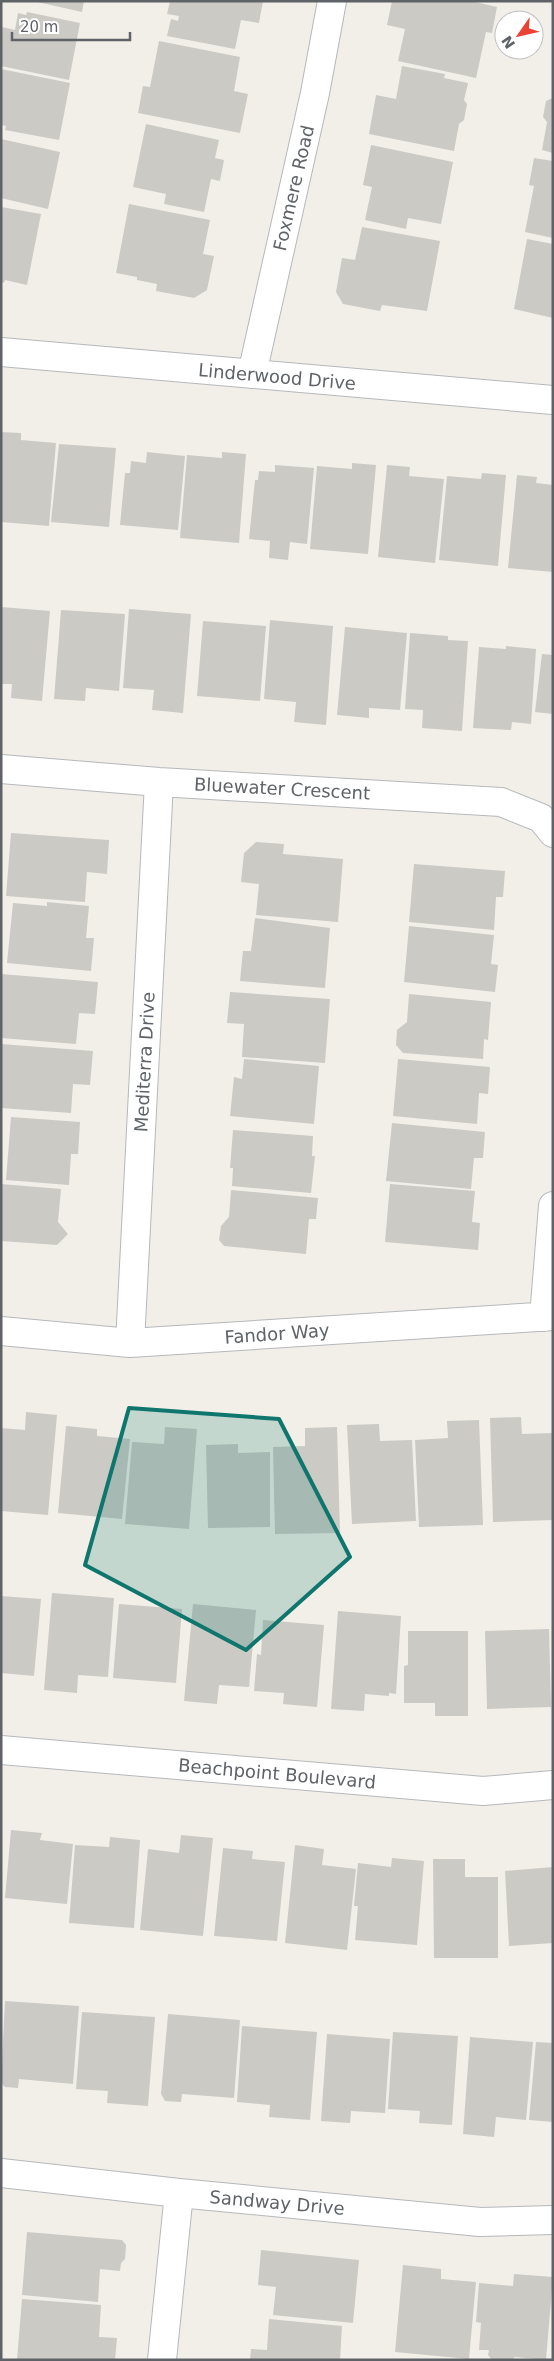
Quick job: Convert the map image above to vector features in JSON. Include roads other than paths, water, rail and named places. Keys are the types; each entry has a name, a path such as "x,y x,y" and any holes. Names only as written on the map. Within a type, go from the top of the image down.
{"street":[{"name":"Foxmere Road","path":"252,374 315,93 332,1"},
{"name":"Linderwood Drive","path":"1,352 553,400"},
{"name":"Bluewater Crescent","path":"1,769 159,782 501,802 541,818 553,833"},
{"name":"Mediterra Drive","path":"130,1343 159,782"},
{"path":"548,1316 553,1206"},
{"name":"Fandor Way","path":"1,1331 130,1343 548,1316"},
{"name":"Beachpoint Boulevard","path":"1,1750 484,1791 553,1785"},
{"name":"Sandway Drive","path":"1,2173 179,2193 480,2222 553,2220"},
{"path":"162,2360 179,2193"}]}
